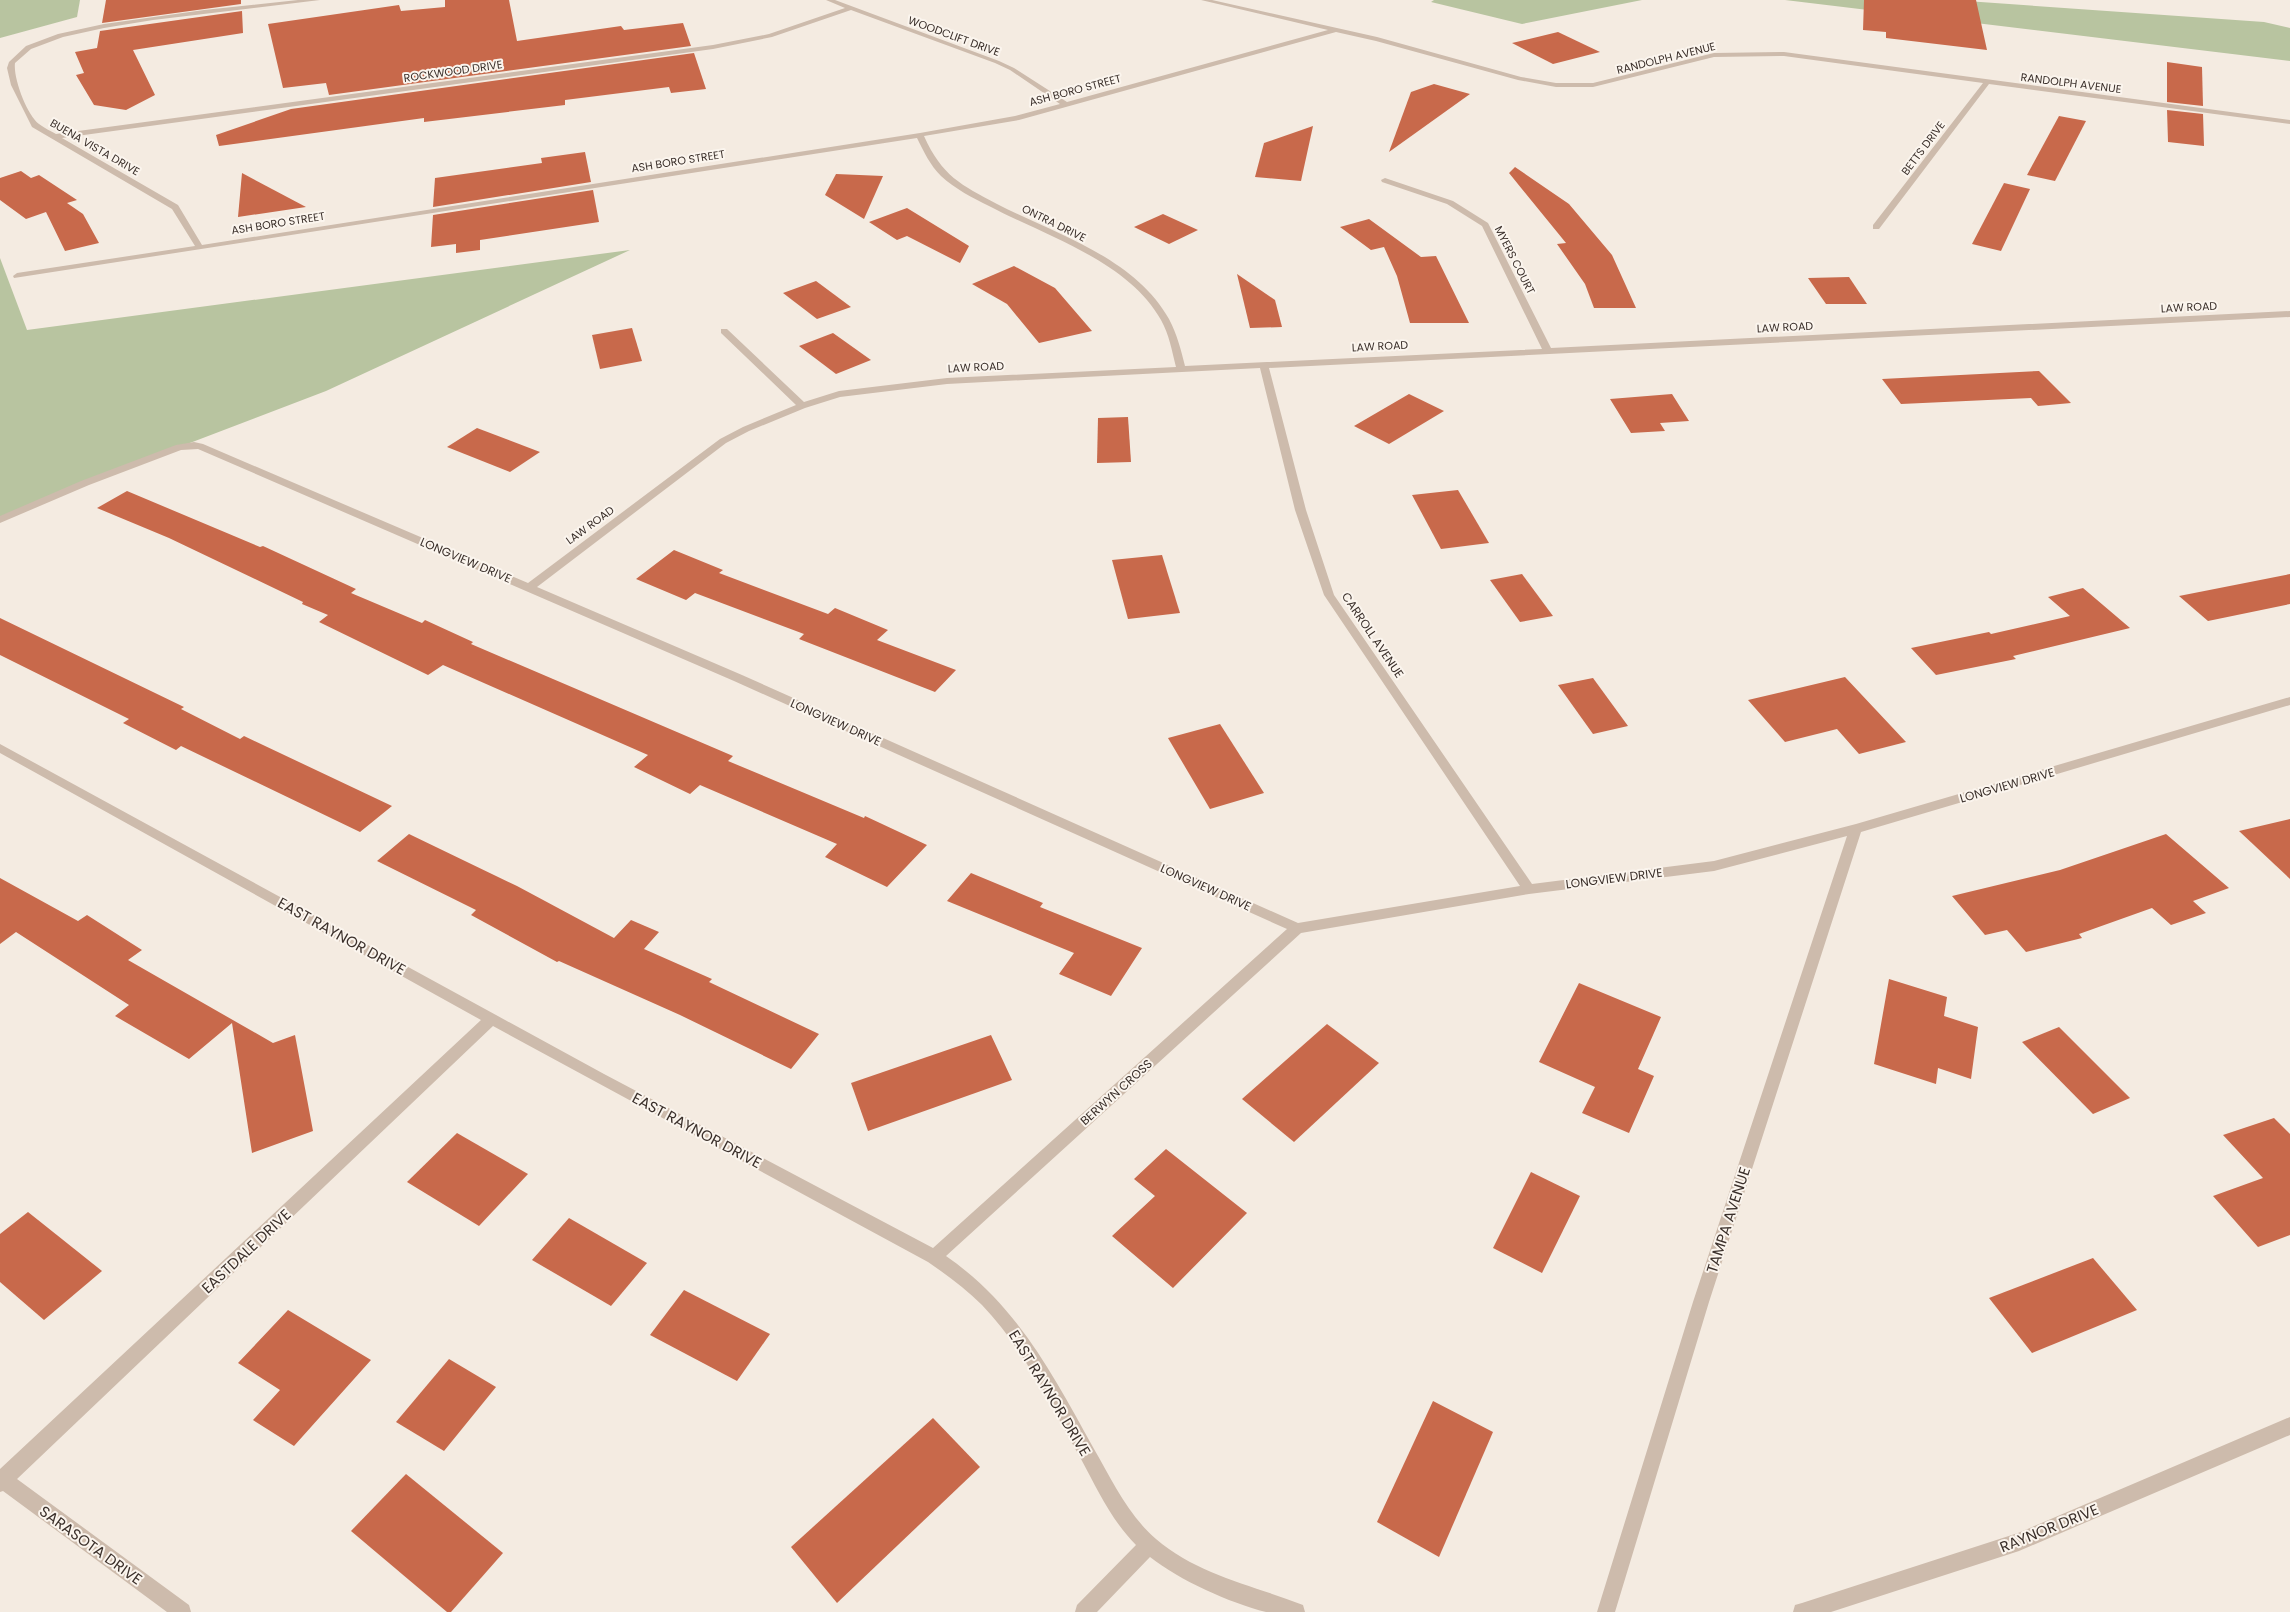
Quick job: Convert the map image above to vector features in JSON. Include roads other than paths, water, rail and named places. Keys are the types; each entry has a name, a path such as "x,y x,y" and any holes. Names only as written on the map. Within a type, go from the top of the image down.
{"street":[{"name":"BUENA VISTA DRIVE","path":"200,247 191,234 184,217 175,207 35,125 22,104 11,69 13,60 31,46 62,34 99,26 317,0"},
{"name":"WOODCLIFT DRIVE","path":"829,0 997,62 1012,69 1066,104"},
{"name":"RANDOLPH AVENUE","path":"1204,0 1377,39 1520,79 1556,85 1604,83 1714,55 1784,54 2290,122"},
{"name":"ROCKWOOD DRIVE","path":"53,137 722,45 777,34 852,8"},
{"name":"ASH BORO STREET","path":"17,276 920,135 1016,118 1335,30"},
{"name":"BETTS DRIVE","path":"1876,227 1987,82"},
{"name":"ONTRA DRIVE","path":"920,135 930,157 948,178 1003,211 1066,239 1111,267 1143,292 1161,313 1173,337 1181,369"},
{"name":"MYERS COURT","path":"1385,180 1452,202 1471,213 1485,226 1547,350"},
{"name":"LAW ROAD","path":"530,588 723,441 802,406 839,394 914,384 1264,364 2290,314"},
{"path":"724,331 802,406"},
{"name":"CARROLL AVENUE","path":"1264,364 1315,560 1330,595 1529,889"},
{"name":"LONGVIEW DRIVE","path":"0,520 84,483 179,447 194,444 530,588 1297,928 1529,889 1714,866 1856,829 2290,701"},
{"name":"EAST RAYNOR DRIVE","path":"0,748 599,1078 934,1257 956,1272 995,1307 1028,1351 1113,1499 1131,1526 1149,1545 1172,1562 1231,1590 1296,1612"},
{"name":"TAMPA AVENUE","path":"1606,1612 1701,1302 1856,829"},
{"name":"BERWYN CROSS","path":"934,1257 1297,928"},
{"name":"EASTDALE DRIVE","path":"1,1480 492,1018"},
{"name":"RAYNOR DRIVE","path":"1802,1612 2019,1542 2290,1426"},
{"name":"SARASOTA DRIVE","path":"1,1480 182,1612"},
{"path":"1084,1612 1149,1545"}]}
